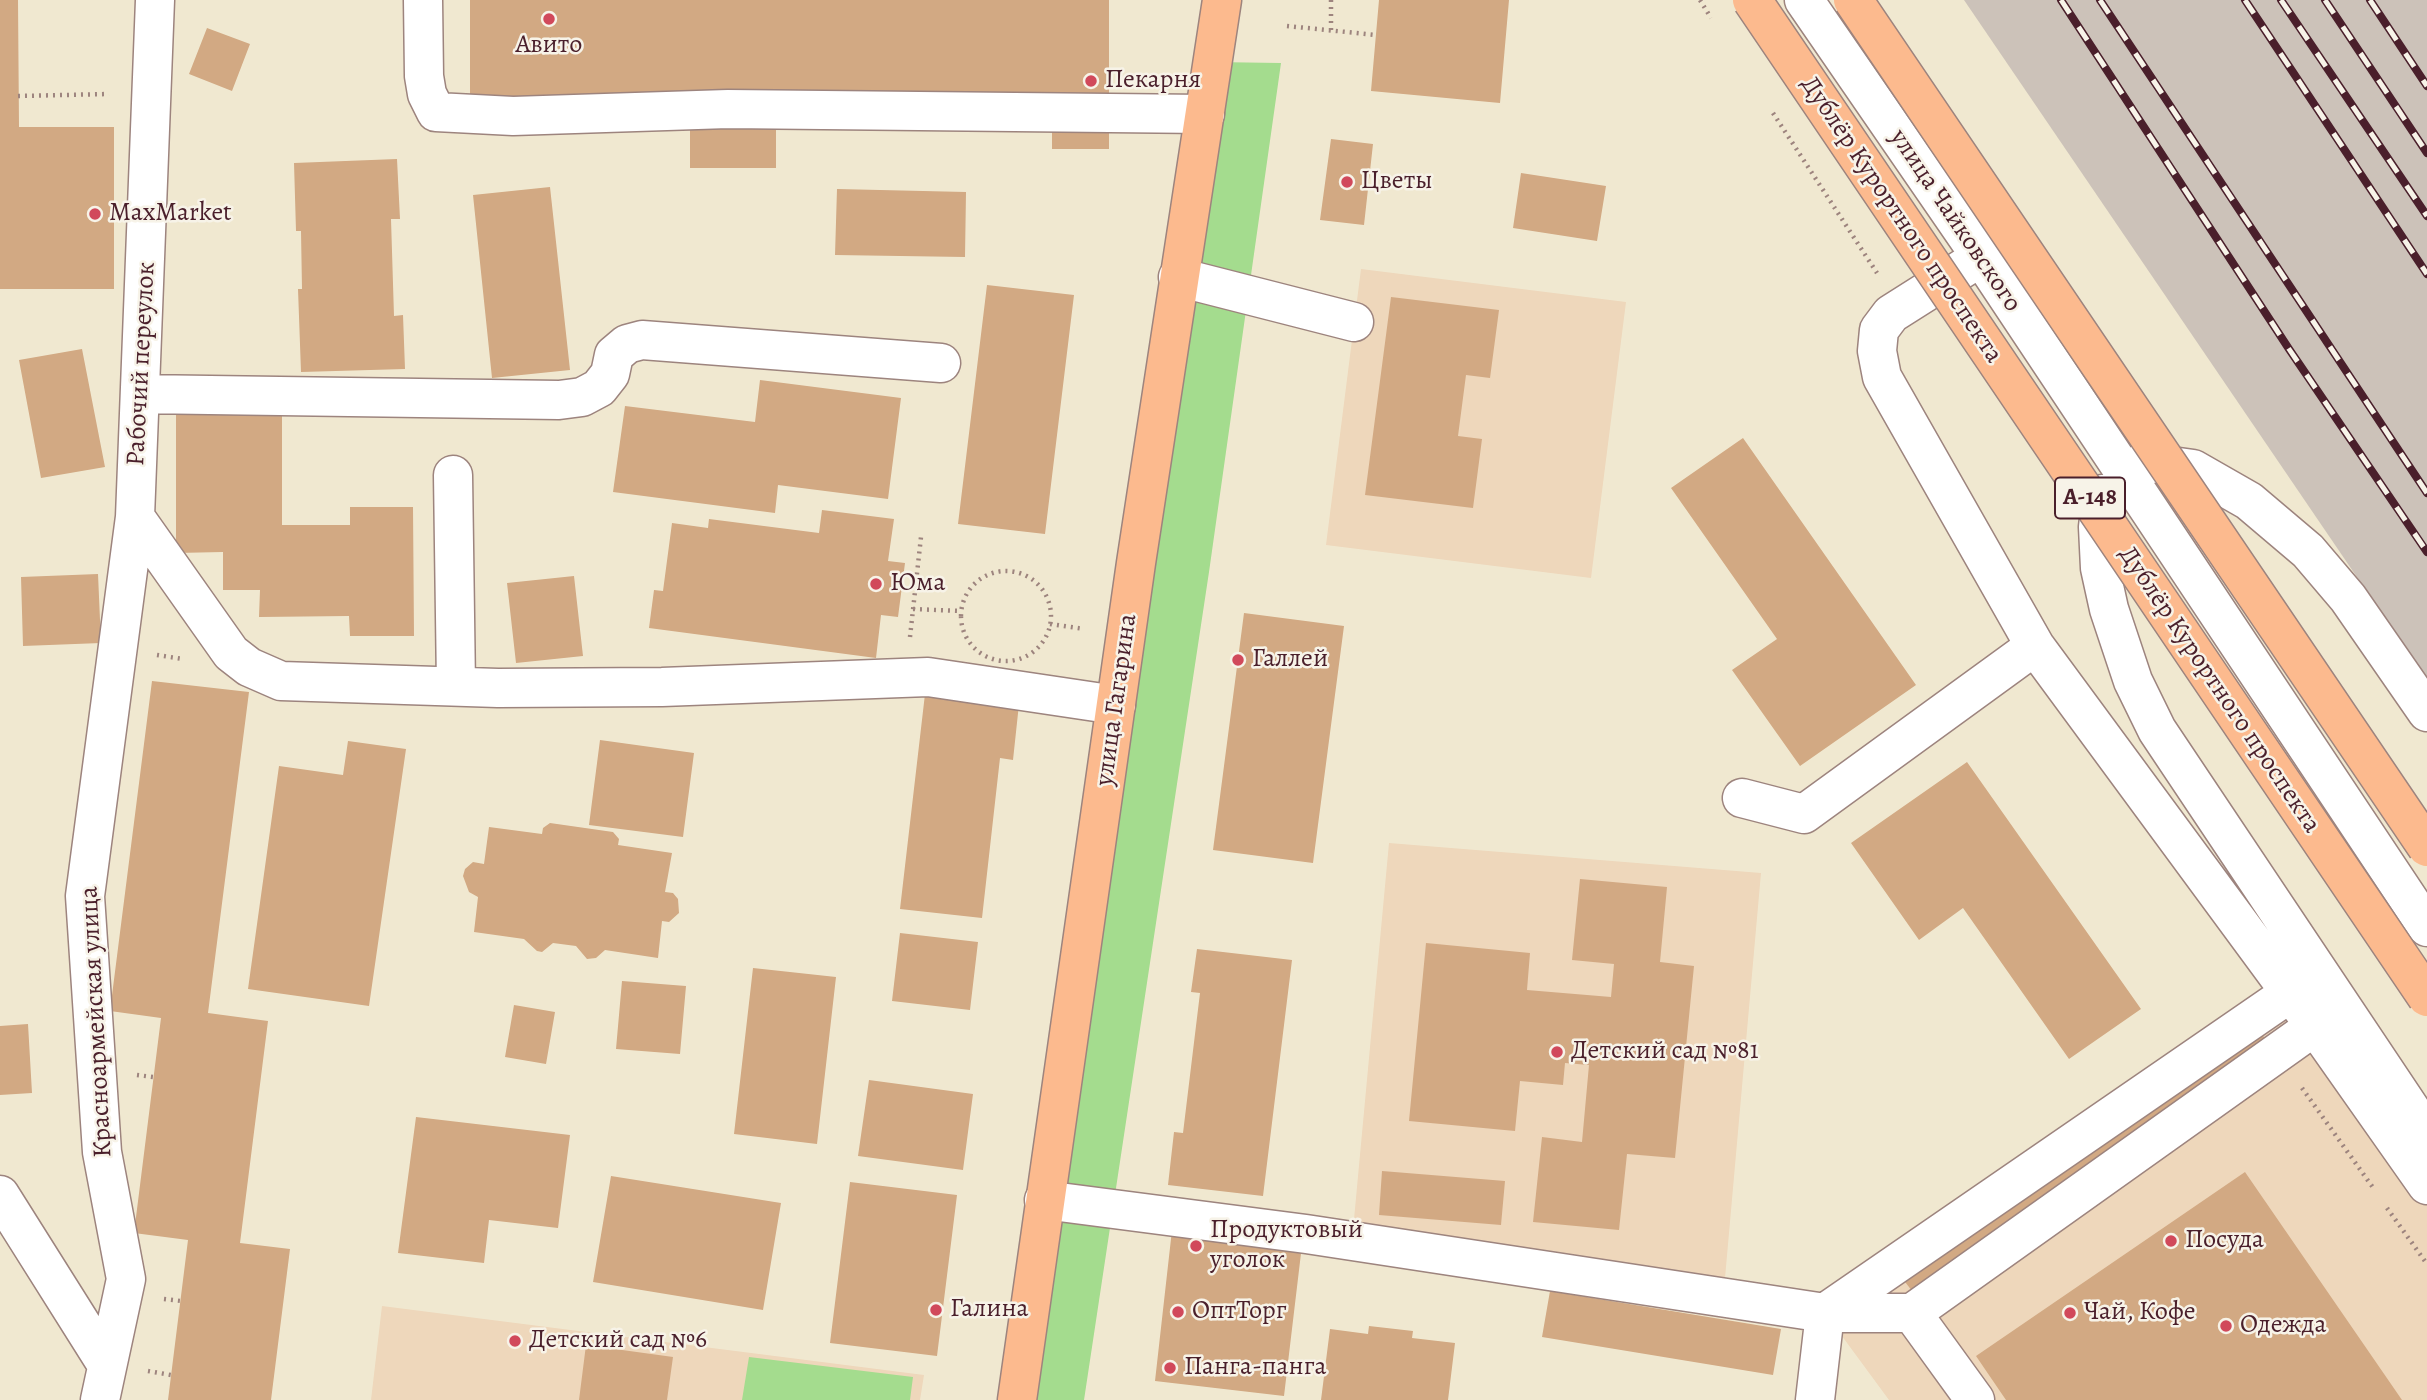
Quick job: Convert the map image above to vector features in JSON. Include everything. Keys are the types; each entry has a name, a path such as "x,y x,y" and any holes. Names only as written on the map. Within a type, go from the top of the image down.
{"main road":[{"name":"улица Гагарина","path":"1017,1400 1178,277 1222,0"},
{"name":"Дублёр Курортного проспекта","path":"1752,0 2427,997"},
{"path":"1853,0 2427,847"}],"street":[{"name":"Рабочий переулок","path":"135,517 155,0"},
{"path":"424,0 425,76 427,94 436,112 513,116 728,109 1205,114"},
{"name":"улица Чайковского","path":"1804,0 1982,257 2427,927"},
{"path":"1982,257 1891,314 1879,330 1877,351 1882,377 2035,646 2315,1026 2427,1185"},
{"path":"1178,277 1354,322"},
{"path":"140,394 559,400 582,397 599,388 610,374 614,355 627,344 642,340 941,363"},
{"name":"А-148","path":"2104,444 2134,461 2193,469 2249,500 2308,551 2332,579 2427,712"},
{"name":"А-148","path":"2104,444 2108,463 2099,505 2100,568 2109,609 2133,681 2157,730 2427,1134"},
{"path":"453,475 456,685"},
{"path":"135,517 231,653 249,667 281,681 662,687 928,677 1116,705"},
{"name":"Красноармейская улица","path":"103,1383 126,1279 102,1152 85,896 135,517"},
{"path":"1742,798 1804,814 2035,646"},
{"path":"1815,1400 1825,1313 2290,993"},
{"path":"1044,1200 1306,1234 1825,1313 1912,1313 2315,1026"},
{"path":"0,1195 103,1383"},
{"path":"1912,1313 1975,1400"}],"path":[{"path":"1331,0 1331,30"},
{"path":"1287,26 1376,35"},
{"path":"19,96 121,94"},
{"path":"906,678 921,537"},
{"path":"1014,572 1031,579 1042,590 1050,607 1050,625 1042,644 1030,655 1016,661 1000,662 985,657 971,646 962,627 961,611 965,596 977,582 993,573 1014,572"},
{"path":"913,609 961,611"},
{"path":"1050,625 1087,630"},
{"path":"2295,1078 2427,1264"}],"shaded area":[{"path":"1964,0 2427,0 2427,680"},
{"path":"1361,269 1626,302 1591,578 1326,545"},
{"name":"Детский сад №81","path":"1389,843 1761,873 1725,1278 1353,1230"},
{"path":"2290,993 2427,1185 2427,1400 1889,1400 1825,1313"},
{"name":"Детский сад №6","path":"382,1306 924,1375 920,1400 371,1400"}],"green space":[{"path":"1213,62 1281,63 1209,572 1084,1400 1016,1400"},
{"path":"749,1357 913,1377 910,1400 742,1400"}],"building":[{"path":"0,0 18,0 19,127 114,127 114,289 0,289"},
{"path":"470,0 1109,0 1109,97 470,98"},
{"path":"1379,0 1509,0 1500,103 1371,91"},
{"path":"207,28 250,44 232,91 189,74"},
{"path":"1052,118 1109,118 1109,149 1052,149"},
{"path":"776,120 776,168 690,168 690,121"},
{"name":"Цветы","path":"1331,139 1373,144 1364,225 1320,220"},
{"path":"397,159 400,219 391,219 394,316 403,315 405,369 301,372 298,289 302,289 301,231 296,231 294,163"},
{"path":"1521,173 1606,186 1597,241 1513,228"},
{"path":"550,187 570,370 492,378 473,195"},
{"path":"837,189 966,192 965,257 835,255"},
{"path":"987,285 1074,295 1045,534 958,524"},
{"path":"1391,297 1499,310 1490,378 1466,375 1458,436 1482,439 1473,508 1365,495"},
{"path":"82,349 105,467 41,478 19,360"},
{"path":"760,380 901,398 888,499 778,485 775,513 613,492 625,406 755,422"},
{"path":"176,406 282,406 282,525 350,525 350,507 413,507 414,636 350,636 349,616 259,617 260,590 223,590 223,552 176,553"},
{"path":"1743,438 1916,685 1800,766 1732,670 1777,639 1671,488"},
{"path":"822,510 894,519 888,561 905,563 898,617 881,615 876,658 649,628 654,590 663,591 672,523 708,528 709,519 819,533"},
{"path":"98,574 101,643 23,646 21,577"},
{"path":"574,576 583,656 516,663 507,583"},
{"path":"1244,613 1344,626 1313,863 1213,850"},
{"path":"152,681 249,692 208,1013 268,1021 240,1243 290,1249 271,1400 168,1400 188,1240 134,1233 161,1018 110,1011"},
{"path":"925,694 1019,704 1013,760 1000,758 982,918 900,909"},
{"path":"600,740 694,753 683,837 589,825"},
{"path":"348,741 406,749 369,1006 248,989 279,766 343,775"},
{"path":"1967,762 2141,1009 2069,1059 1963,908 1919,940 1851,843"},
{"path":"550,823 613,832 619,839 618,845 672,853 665,892 673,893 678,899 679,913 669,922 662,921 658,958 605,950 596,958 587,959 576,946 553,943 542,952 537,951 524,939 474,932 478,897 469,892 463,876 465,869 473,862 484,864 489,827 542,834 543,828"},
{"path":"1580,879 1667,887 1660,962 1694,966 1675,1158 1627,1154 1619,1230 1533,1222 1542,1137 1582,1142 1589,1065 1565,1063 1563,1085 1520,1081 1515,1131 1409,1121 1426,943 1530,953 1527,990 1611,997 1614,964 1572,960"},
{"path":"900,933 978,942 970,1010 892,1001"},
{"path":"1197,949 1292,960 1263,1196 1168,1185 1174,1132 1183,1133 1200,993 1191,992"},
{"path":"753,968 836,977 817,1144 734,1134"},
{"path":"622,981 686,986 680,1054 616,1049"},
{"path":"514,1005 555,1012 546,1064 505,1057"},
{"path":"28,1024 32,1093 0,1095 0,1026"},
{"path":"2255,1025 2272,1048 1919,1300 1899,1274"},
{"path":"869,1080 973,1094 963,1170 858,1156"},
{"path":"416,1117 570,1135 558,1228 489,1220 484,1263 398,1253"},
{"path":"1382,1171 1505,1181 1501,1225 1379,1215"},
{"path":"2245,1172 2402,1400 2006,1400 1976,1356"},
{"path":"611,1176 781,1203 763,1310 593,1282"},
{"path":"850,1182 957,1195 937,1356 830,1343"},
{"path":"1172,1230 1302,1245 1284,1396 1155,1381"},
{"path":"1550,1291 1781,1329 1773,1375 1542,1337"},
{"path":"1369,1326 1413,1331 1412,1338 1455,1343 1448,1400 1321,1400 1330,1329 1368,1334"},
{"path":"586,1345 673,1357 667,1400 579,1400"}],"railway":[{"path":"2061,0 2289,349 2427,552"},
{"path":"2100,0 2427,493"},
{"path":"2245,0 2427,274"},
{"path":"2281,0 2427,216"},
{"path":"2325,0 2427,153"},
{"path":"2370,0 2427,86"}],"place":[{"name":"Авито","path":"549,19"},
{"name":"Пекарня","path":"1091,81"},
{"name":"Цветы","path":"1347,182"},
{"name":"MaxMarket","path":"95,214"},
{"name":"Юма","path":"876,584"},
{"name":"Галлей","path":"1238,660"},
{"name":"Детский сад №81","path":"1557,1052"},
{"name":"Посуда","path":"2171,1241"},
{"name":"Продуктовый уголок","path":"1196,1246"},
{"name":"Галина","path":"936,1310"},
{"name":"ОптТорг","path":"1178,1312"},
{"name":"Чай, Кофе","path":"2070,1313"},
{"name":"Одежда","path":"2226,1326"},
{"name":"Детский сад №6","path":"515,1341"},
{"name":"Панга-панга","path":"1170,1368"}]}
